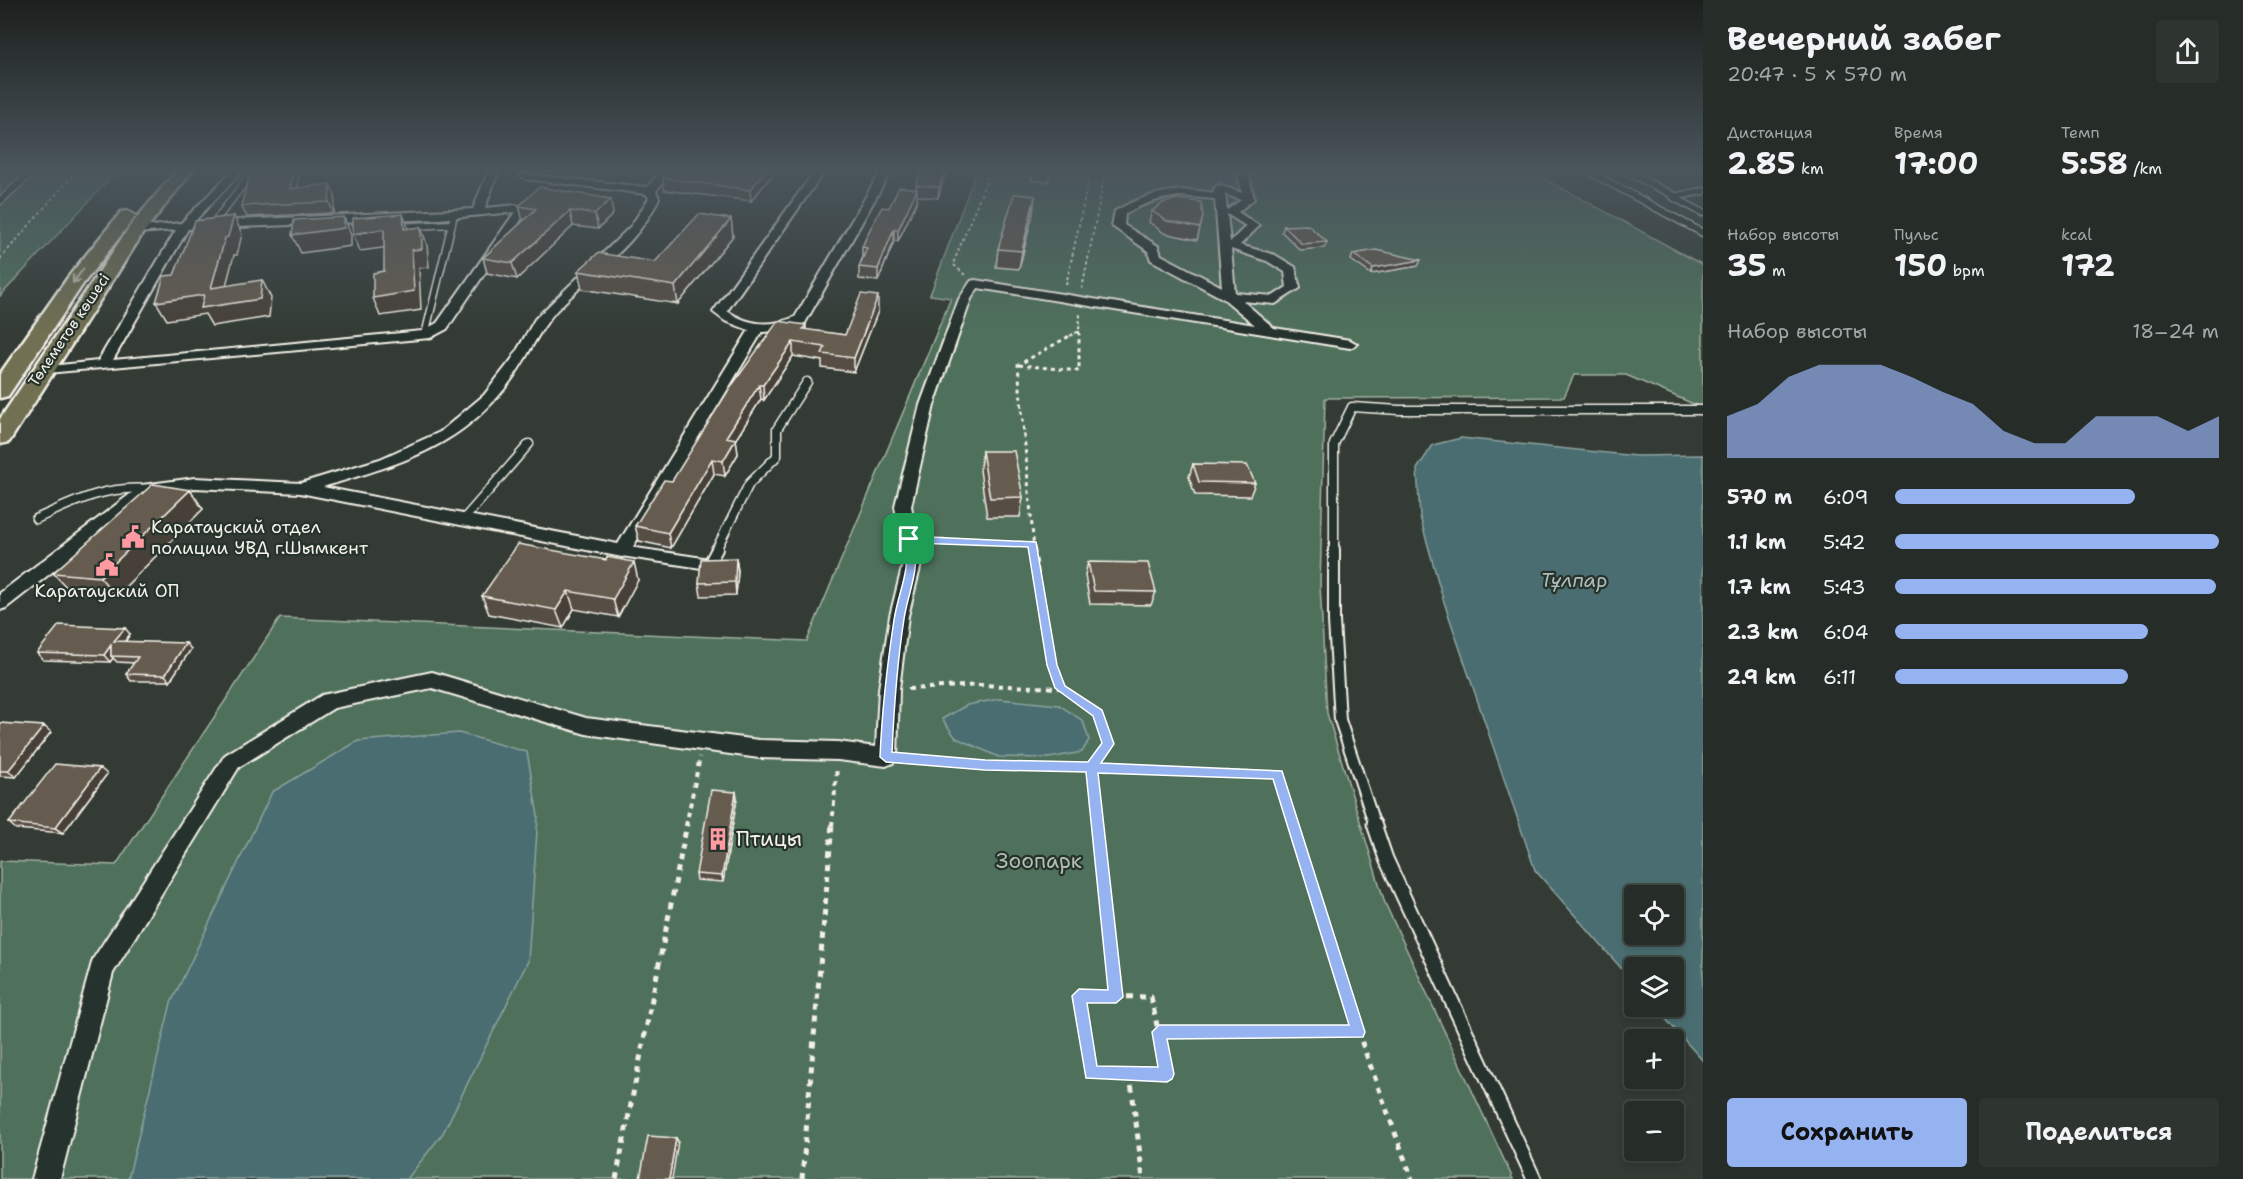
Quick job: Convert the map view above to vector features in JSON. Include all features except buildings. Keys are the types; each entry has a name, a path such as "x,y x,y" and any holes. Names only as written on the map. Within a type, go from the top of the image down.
{"main road":[{"name":"Төлеметов көшесі","path":"0,391 54,309 101,245 120,224"},
{"name":"Төлеметов көшесі","path":"0,437 41,371 141,224"}],"street":[{"path":"136,230 212,225 340,224"},
{"path":"41,371 425,335 442,326 512,224"},
{"path":"300,488 375,465 428,445 463,424 489,397 525,350 539,323 639,224"},
{"path":"782,224 720,312 739,325 757,329 788,325 800,320 855,224"},
{"path":"1118,224 1154,249 1155,257 1229,296 1269,330"},
{"path":"1222,224 1229,296"},
{"path":"1229,296 1275,300 1294,288 1291,270 1271,258 1232,246 1253,226 1250,224"},
{"path":"103,365 184,226"},
{"path":"46,1179 102,968 232,761 329,701 432,680 586,726 759,749 838,752 886,757 889,689 899,616 913,560 903,506 927,405 965,299 975,284 1350,344"},
{"path":"0,603 148,489 195,483 300,488 622,551 757,329"}],"lane":[{"path":"389,227 413,224"},
{"path":"425,335 452,224"},
{"path":"1688,224 1703,232"},
{"path":"622,551 709,564 749,484 777,456 777,429 807,382"},
{"path":"1534,1179 1386,859 1340,720 1334,621 1334,444 1352,407 1399,410 1703,410"},
{"path":"463,520 529,444"},
{"path":"36,519 107,488 127,486 148,489"}],"path":[{"path":"0,259 30,224"},
{"path":"969,224 953,264 975,284"},
{"path":"1018,365 1079,371 1079,332 1072,299 1083,224"},
{"path":"1072,299 1092,224"},
{"path":"1018,365 1079,332"},
{"path":"1018,365 1032,544 1052,665 1061,688"},
{"path":"909,539 1032,544"},
{"path":"889,689 981,685 1061,688 1098,713 1108,744 1091,767 1116,997"},
{"path":"616,1179 704,742"},
{"path":"802,1179 838,752"},
{"path":"886,757 985,765 1278,774 1358,1032 1412,1179"},
{"path":"1079,996 1116,997 1151,997 1167,1074 1091,1073 1079,996"},
{"path":"1159,1032 1358,1032"},
{"path":"1130,1074 1143,1179"}],"green space":[{"path":"0,224 67,224 0,296"},
{"name":"Зоопарк","path":"956,224 1628,224 1703,265 1703,408 1626,375 1574,375 1564,397 1325,398 1320,585 1327,713 1385,903 1513,1179 0,1179 0,861 116,865 280,618 807,641 951,298 930,295"}],"water":[{"name":"Тұлпар","path":"1461,438 1636,456 1703,455 1703,1061 1684,1040 1684,1029 1675,1029 1664,1017 1684,1017 1684,957 1624,957 1624,971 1535,870 1443,599 1420,517 1417,469 1433,445"},
{"path":"999,699 1059,705 1083,721 1089,740 1082,752 1049,758 999,757 956,738 942,719 967,705"},
{"path":"459,733 527,752 538,816 528,961 443,1133 407,1179 128,1179 171,1003 272,792 358,741"}],"place":[{"name":"Каратауский отдел полиции УВД г.Шымкент","path":"133,537"},
{"name":"Каратауский ОП","path":"107,565"},
{"name":"Птицы","path":"718,839"}],"route":[{"path":"909,539 913,560 899,616 889,689 886,757 985,765 1091,767 1116,997 1079,996 1091,1073 1167,1074 1159,1032 1358,1032 1278,774 1091,767 1108,744 1098,713 1061,688 1052,665 1032,544 909,539"}]}
